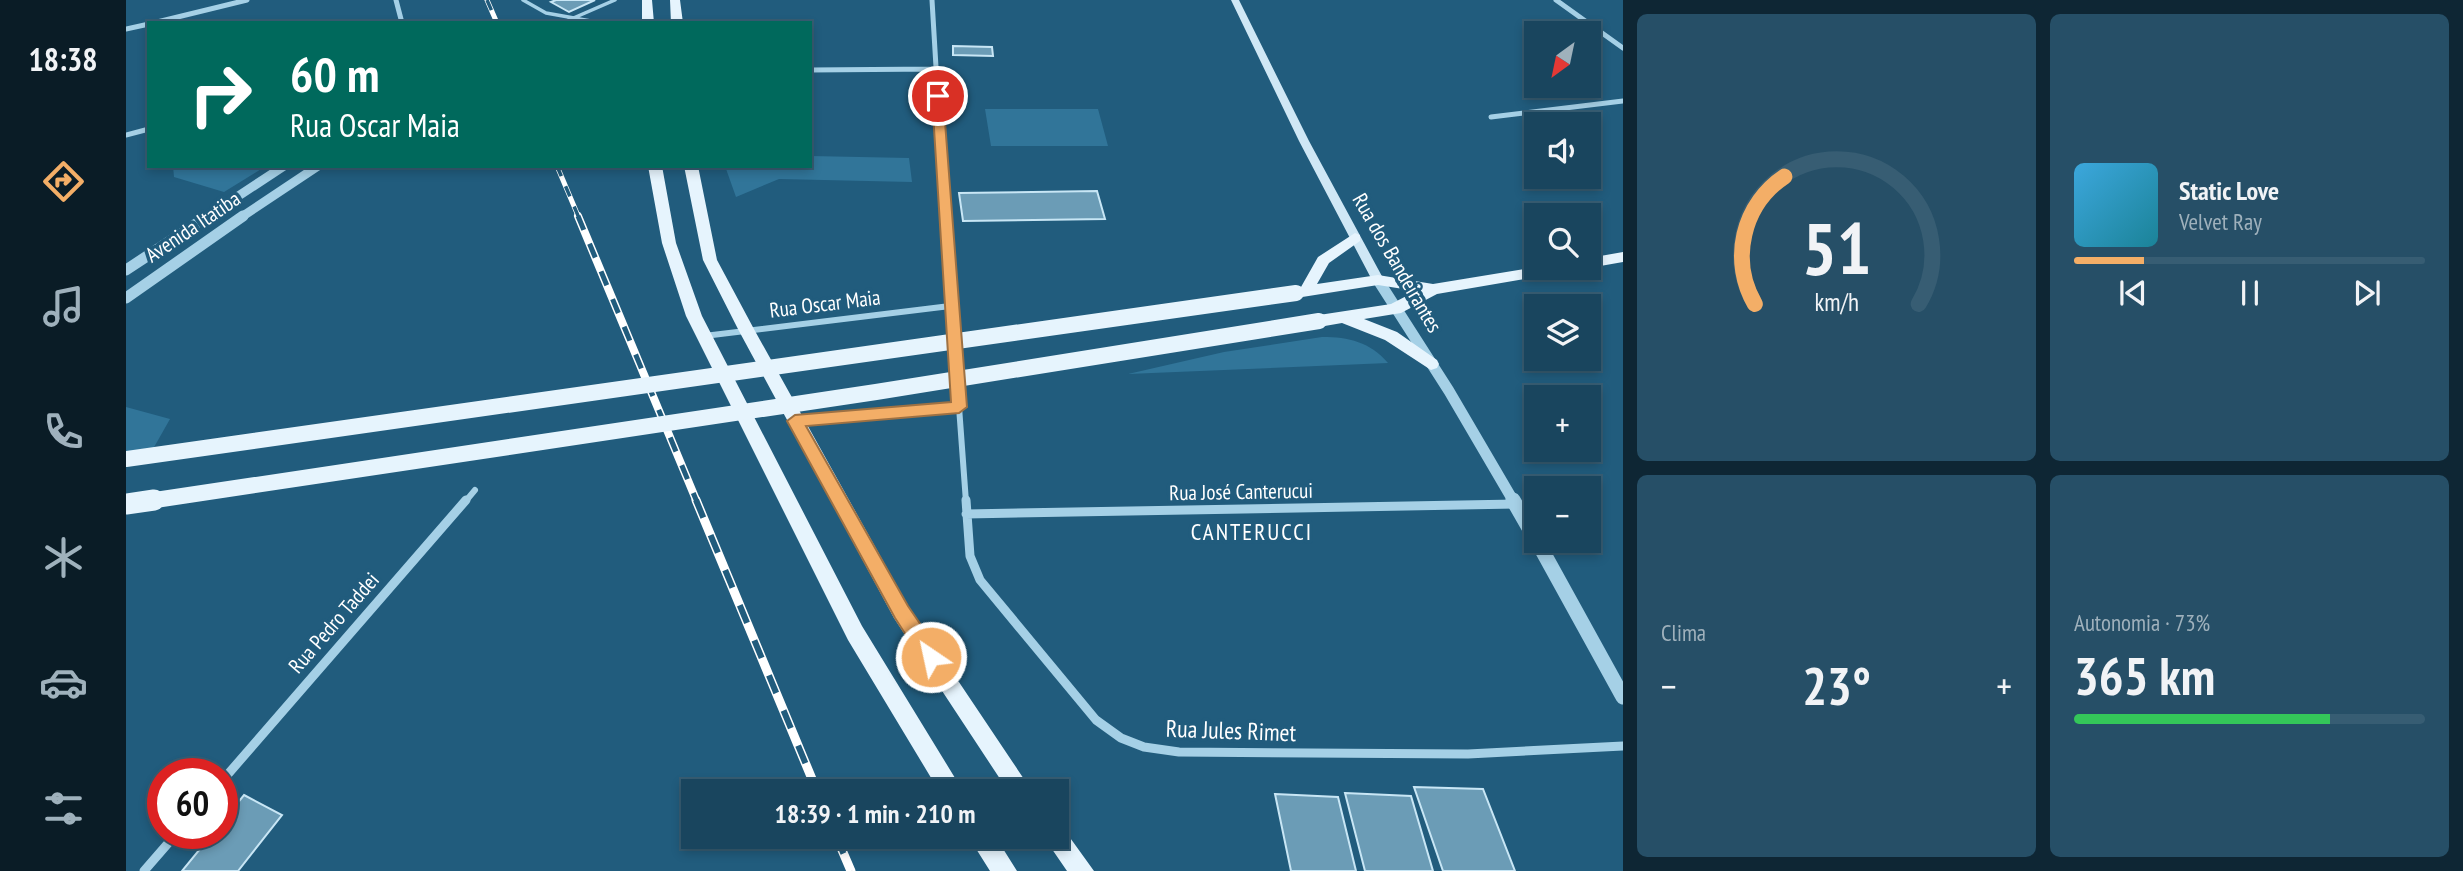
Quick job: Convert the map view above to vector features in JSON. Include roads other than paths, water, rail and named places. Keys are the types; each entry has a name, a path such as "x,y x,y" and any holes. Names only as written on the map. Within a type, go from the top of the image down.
{"main road":[{"path":"647,0 648,21"},
{"path":"675,0 677,21"},
{"name":"Rua dos Bandeirantes","path":"1235,0 1276,89 1318,163 1378,280"},
{"path":"655,168 657,197 673,262 704,337 855,633 945,779"},
{"path":"691,168 710,260 747,331 901,612 1013,779"},
{"path":"1301,292 1323,260 1355,238"},
{"path":"1601,261 1623,257"},
{"path":"126,504 863,394 1395,309 1433,289 1524,274"},
{"path":"126,459 1378,280 1433,289"},
{"path":"1340,317 1391,336 1431,364"},
{"path":"989,849 1005,871"},
{"path":"1065,849 1082,871"}],"street":[{"path":"159,21 247,0"},
{"path":"396,0 401,21"},
{"name":"Rua Jules Rimet","path":"932,0 950,306 970,556 980,580 1001,609 1096,720 1121,738 1144,747 1179,752 1468,754 1623,746"},
{"path":"1556,0 1623,48"},
{"path":"126,29 147,24"},
{"path":"812,70 936,69"},
{"path":"1491,117 1623,101"},
{"path":"126,135 147,130"},
{"name":"Avenida Itatiba","path":"126,270 281,168"},
{"name":"Avenida Itatiba","path":"126,298 315,168"},
{"name":"Rua dos Bandeirantes","path":"1378,280 1524,517"},
{"path":"126,285 138,289"},
{"name":"Rua Oscar Maia","path":"704,337 950,306"},
{"path":"795,421 959,407"},
{"name":"Rua Pedro Taddei","path":"238,763 475,490"},
{"name":"Rua José Canterucui","path":"966,514 1517,504"},
{"name":"Rua dos Bandeirantes","path":"1544,553 1623,697"},
{"path":"144,871 163,849"}],"lane":[{"path":"523,0 546,13 590,21"},
{"path":"566,21 615,0"}],"railway":[{"path":"487,0 496,21"},
{"path":"558,168 579,218"},
{"path":"578,216 697,502"},
{"path":"696,500 812,779"},
{"path":"842,849 851,871"}],"district":[{"name":"CANTERUCCI","path":"1252,532"}]}
